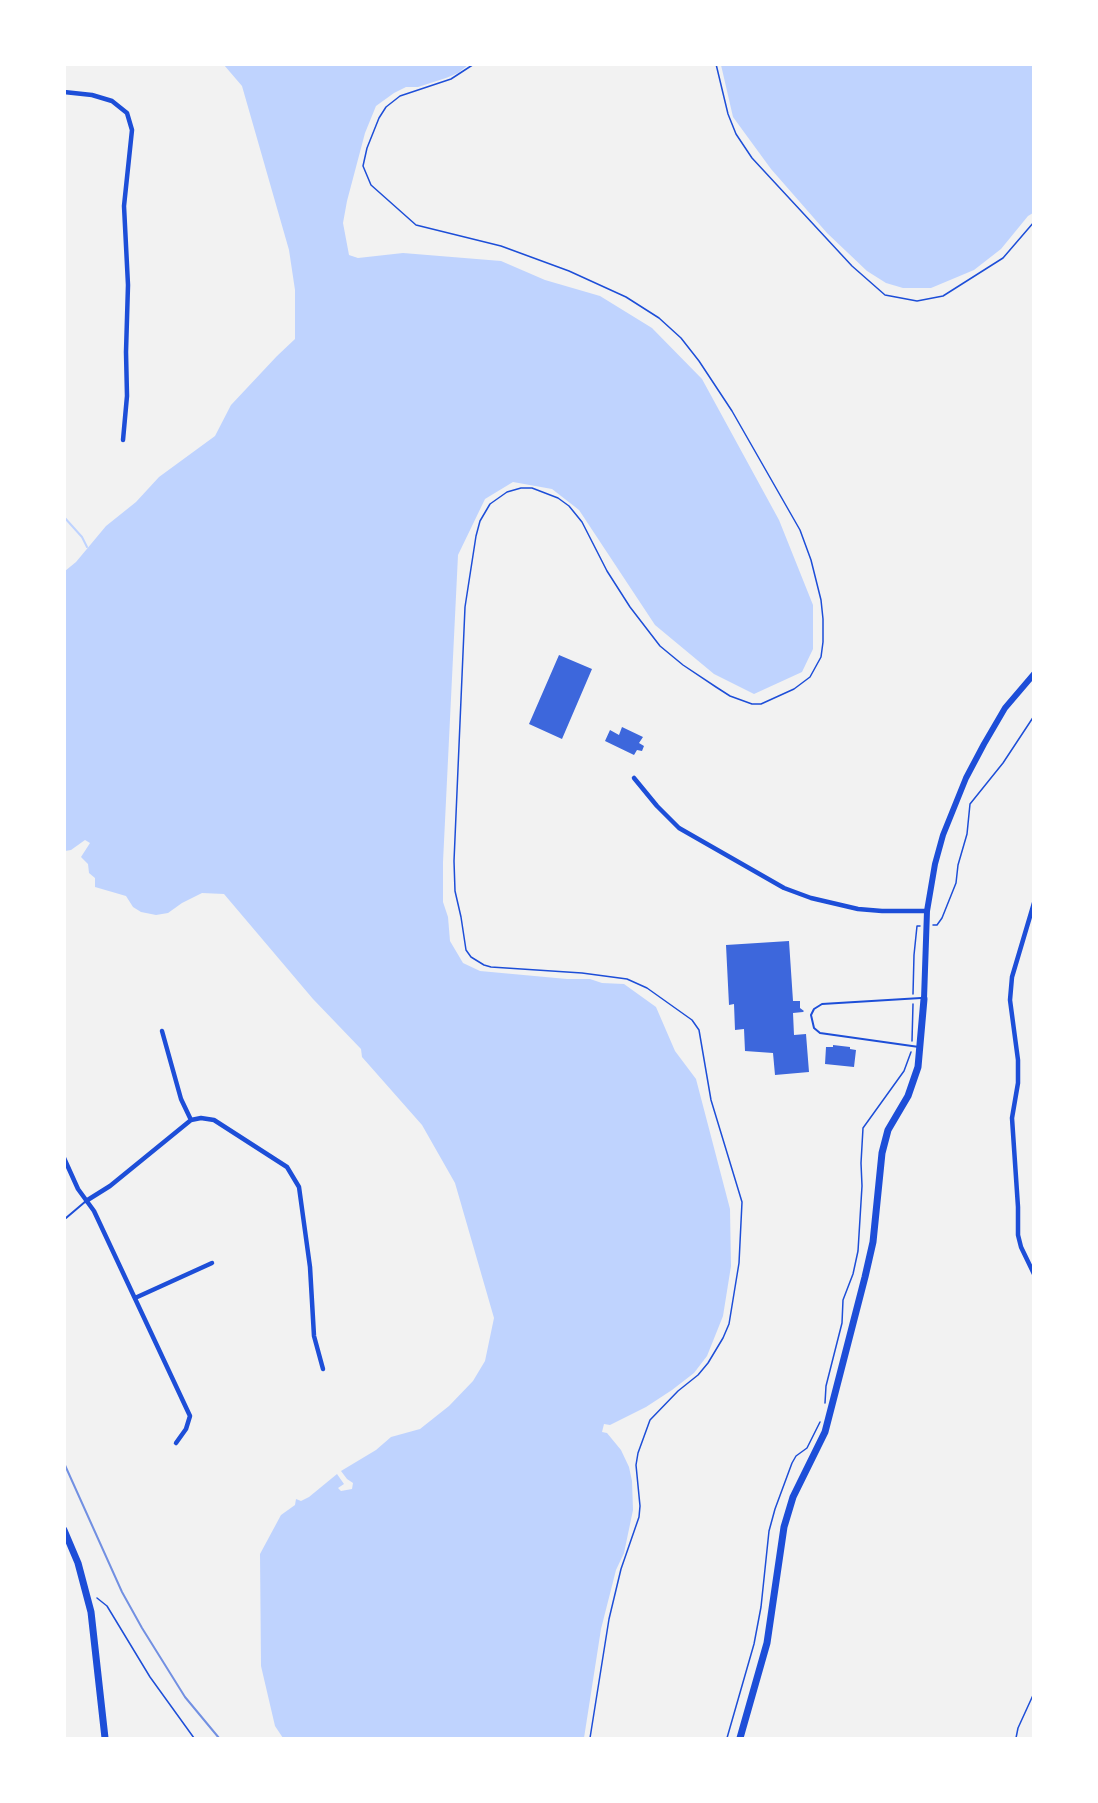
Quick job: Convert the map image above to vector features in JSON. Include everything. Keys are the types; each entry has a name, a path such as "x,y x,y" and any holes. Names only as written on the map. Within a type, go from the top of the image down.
{"main road":[{"path":"740,1738 767,1643 783,1527 793,1497 825,1432 835,1399 873,1242 882,1153 888,1130 914,1082 924,999"},
{"path":"64,1530 78,1563 91,1612 105,1738"}],"street":[{"path":"64,92 92,95 112,101 127,113 132,130 124,206 128,285 127,396 123,440"},
{"path":"924,999 927,911 935,864 944,835 966,778 984,744 1005,708 1034,674"},
{"path":"634,777 657,806 679,828 784,888 811,898 858,909 882,912 927,911"},
{"path":"1034,903 1012,977 1010,1000 1018,1060 1018,1083 1012,1118 1018,1235 1034,1274"},
{"path":"162,1031 181,1099 191,1120"},
{"path":"86,1201 117,1180 191,1120 208,1118 214,1120 287,1167 299,1187 310,1267 314,1336 323,1369"},
{"path":"64,1158 78,1189 94,1211 190,1416 186,1429 176,1443"},
{"path":"135,1298 212,1263"}],"lane":[{"path":"920,1047 820,1033 814,1028 811,1015 814,1009 822,1004 924,999"},
{"path":"66,1218 86,1201"}],"path":[{"path":"474,64 451,79 400,96 386,106 376,123 363,166 371,184 416,225 501,246 569,271 626,297 659,318 670,328 689,347 715,383 800,530 811,560 821,600 823,619 821,657 810,677 794,689 775,698 761,704 752,704 730,696 683,665 660,646 630,607 607,571 582,522 569,506 558,498 532,488 507,492 498,497 486,510 476,536 468,581 465,618 454,861 455,891 466,950 477,962 491,967 582,973 627,979 647,988 692,1020 699,1030 711,1100 742,1202 739,1263 729,1323 723,1338 698,1375 669,1399 650,1420 638,1453 636,1465 639,1517 621,1569 609,1619 590,1738"},
{"path":"716,64 728,114 736,134 753,158 852,266 885,295 917,301 932,300 943,296 1003,258 1034,222"},
{"path":"917,926 937,925 942,918 956,883 958,865 967,834 970,804 1003,763 1034,716"},
{"path":"824,1406 826,1386 842,1323 843,1300 853,1274 858,1251 861,1163"},
{"path":"726,1738 754,1644 761,1607 769,1531 775,1509 792,1463 796,1456 807,1448 820,1420"},
{"path":"96,1598 107,1606 150,1677 194,1738"},
{"path":"1016,1738 1018,1728 1034,1694"}],"water":[{"path":"224,65 468,65 458,73 446,78 418,87 406,87 376,106 365,133 343,223 349,255 358,258 403,253 501,261 545,280 600,296 652,328 702,379 779,520 813,605 813,649 802,672 754,694 714,674 655,625 579,510 552,489 513,482 485,499 458,555 443,862 443,902 448,917 450,941 463,963 480,971 590,979 602,983 624,984 656,1007 675,1051 696,1079 730,1209 731,1266 723,1316 707,1356 694,1373 672,1390 646,1407 610,1425 604,1424 602,1432 607,1433 621,1450 629,1467 633,1510 624,1553 616,1570 601,1629 584,1738 283,1738 275,1726 261,1666 260,1554 281,1515 295,1505 296,1499 301,1501 309,1497 337,1474 344,1484 338,1488 341,1491 352,1489 353,1483 341,1471 376,1450 391,1437 420,1429 449,1406 473,1381 485,1361 494,1318 455,1183 422,1125 362,1057 361,1049 313,999 224,894 202,893 168,913 156,915 141,912 133,907 126,896 95,887 95,878 89,873 88,864 81,857 90,843 85,840 71,850 65,851 65,571 76,562 106,526 136,502 159,477 215,436 231,405 295,339 295,290 289,250 242,86"},
{"path":"721,65 1033,65 1033,213 1001,249 974,270 931,288 903,288 886,283 867,271 827,233 771,169 733,117"}],"building":[{"path":"559,655 592,669 562,739 529,724"},
{"path":"622,727 643,737 639,743 644,746 642,751 637,750 634,755 605,741 610,730 619,735"},
{"path":"789,941 793,1001 800,1001 800,1008 804,1011 793,1013 794,1035 806,1034 809,1072 775,1075 773,1053 745,1051 744,1029 735,1030 734,1004 729,1005 726,945"},
{"path":"833,1045 856,1050 854,1067 825,1064 826,1047 833,1047"}],"waterway":[{"path":"64,517 82,537 87,547"}],"railway":[{"path":"64,1463 122,1592 142,1628 185,1697 219,1738"}]}
